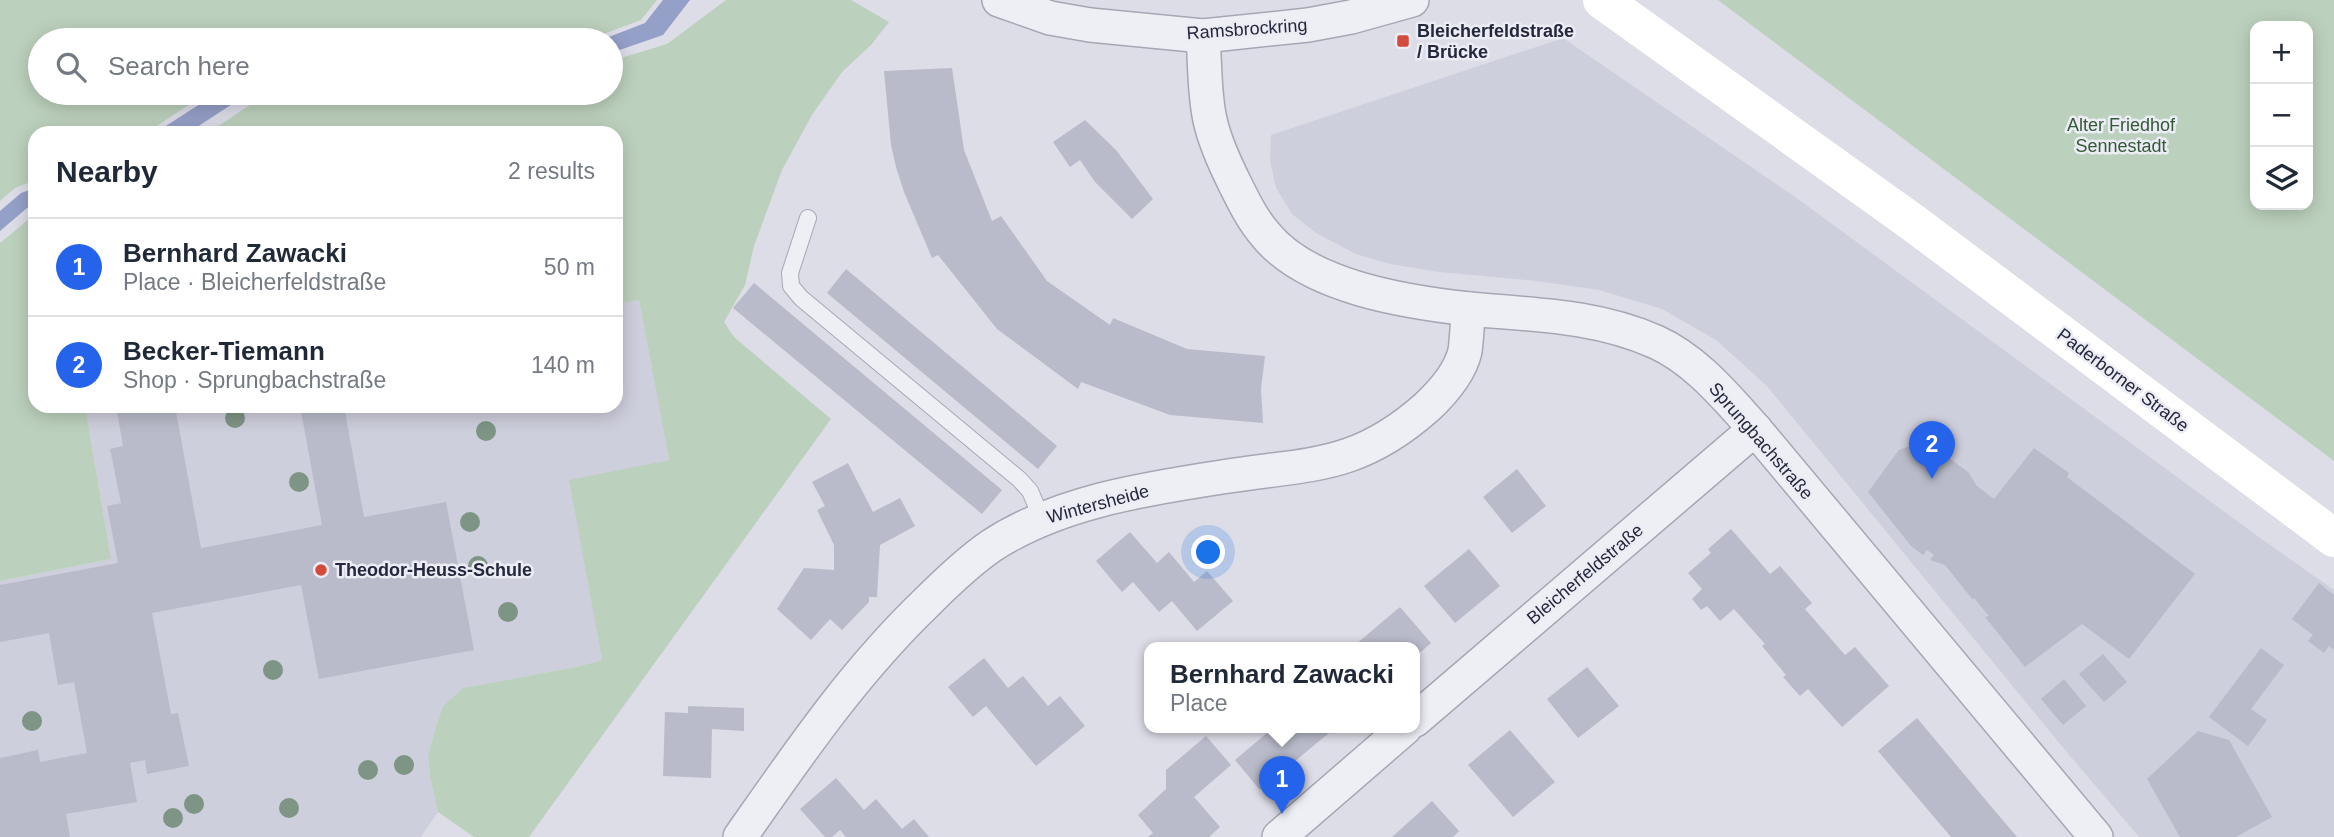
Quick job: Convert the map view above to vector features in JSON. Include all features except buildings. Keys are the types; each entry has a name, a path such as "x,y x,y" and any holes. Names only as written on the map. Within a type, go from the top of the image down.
{"main road":[{"name":"Paderborner Straße","path":"1602,0 1912,222 2334,538"},
{"name":"Paderborner Straße","path":"1639,0 1912,222"}],"street":[{"name":"Ramsbrockring","path":"999,0 1050,18 1090,25 1203,36 1308,25 1408,1"},
{"name":"Sprungbachstraße","path":"1203,36 1210,118 1216,141 1250,213 1266,236 1291,257 1331,280 1350,286 1401,299 1469,309 1572,317 1617,328 1656,342 1679,355 1718,388 1755,429 2096,837"},
{"name":"Wintersheide","path":"740,837 842,695 879,650 954,576 991,546 1042,519 1101,500 1224,476 1319,465 1350,456 1376,444 1411,421 1429,405 1456,372 1464,352 1469,309"},
{"name":"Bleicherfeldstraße","path":"1420,716 1755,429"},
{"path":"1279,837 1399,733"}],"lane":[{"path":"808,218 790,273 791,286 801,298 1019,479 1030,491 1042,519"}],"shaded area":[{"path":"1563,38 1798,199 2334,590 2334,837 2139,837 1767,386 1716,340 1662,309 1599,290 1439,272 1390,264 1356,254 1316,233 1292,214 1276,188 1270,161 1271,135"},
{"name":"Theodor-Heuss-Schule","path":"639,300 669,460 570,481 602,660 463,688 443,706 428,756 438,812 421,837 0,837 0,581 111,559 86,413 623,413 623,303"}],"green space":[{"path":"0,0 657,0 641,20 620,28 28,28 28,105 189,105 157,126 28,126 28,183 15,188 0,201"},
{"path":"726,0 851,0 889,22 871,45 842,72 812,115 782,170 754,246 745,285 724,322 734,337 831,419 529,837 474,837 438,812 428,756 443,706 463,688 602,660 569,480 669,460 639,300 623,303 623,126 218,126 250,105 623,105 623,57 667,44"},
{"name":"Alter Friedhof Sennestadt","path":"1718,0 2334,0 2334,461"},
{"path":"28,220 28,413 86,413 111,559 0,581 0,243"}],"water":[{"path":"663,0 690,0 663,35 623,49 623,32 645,23"},
{"path":"198,105 231,105 199,126 166,126"},
{"path":"28,190 28,208 0,231 0,211 21,193"}],"place":[{"name":"Bleicherfeldstraße / Brücke","path":"1403,41"},
{"name":"Becker-Tiemann","path":"1932,479"},
{"name":"Theodor-Heuss-Schule","path":"321,570"},
{"name":"Bernhard Zawacki","path":"1282,814"}]}
